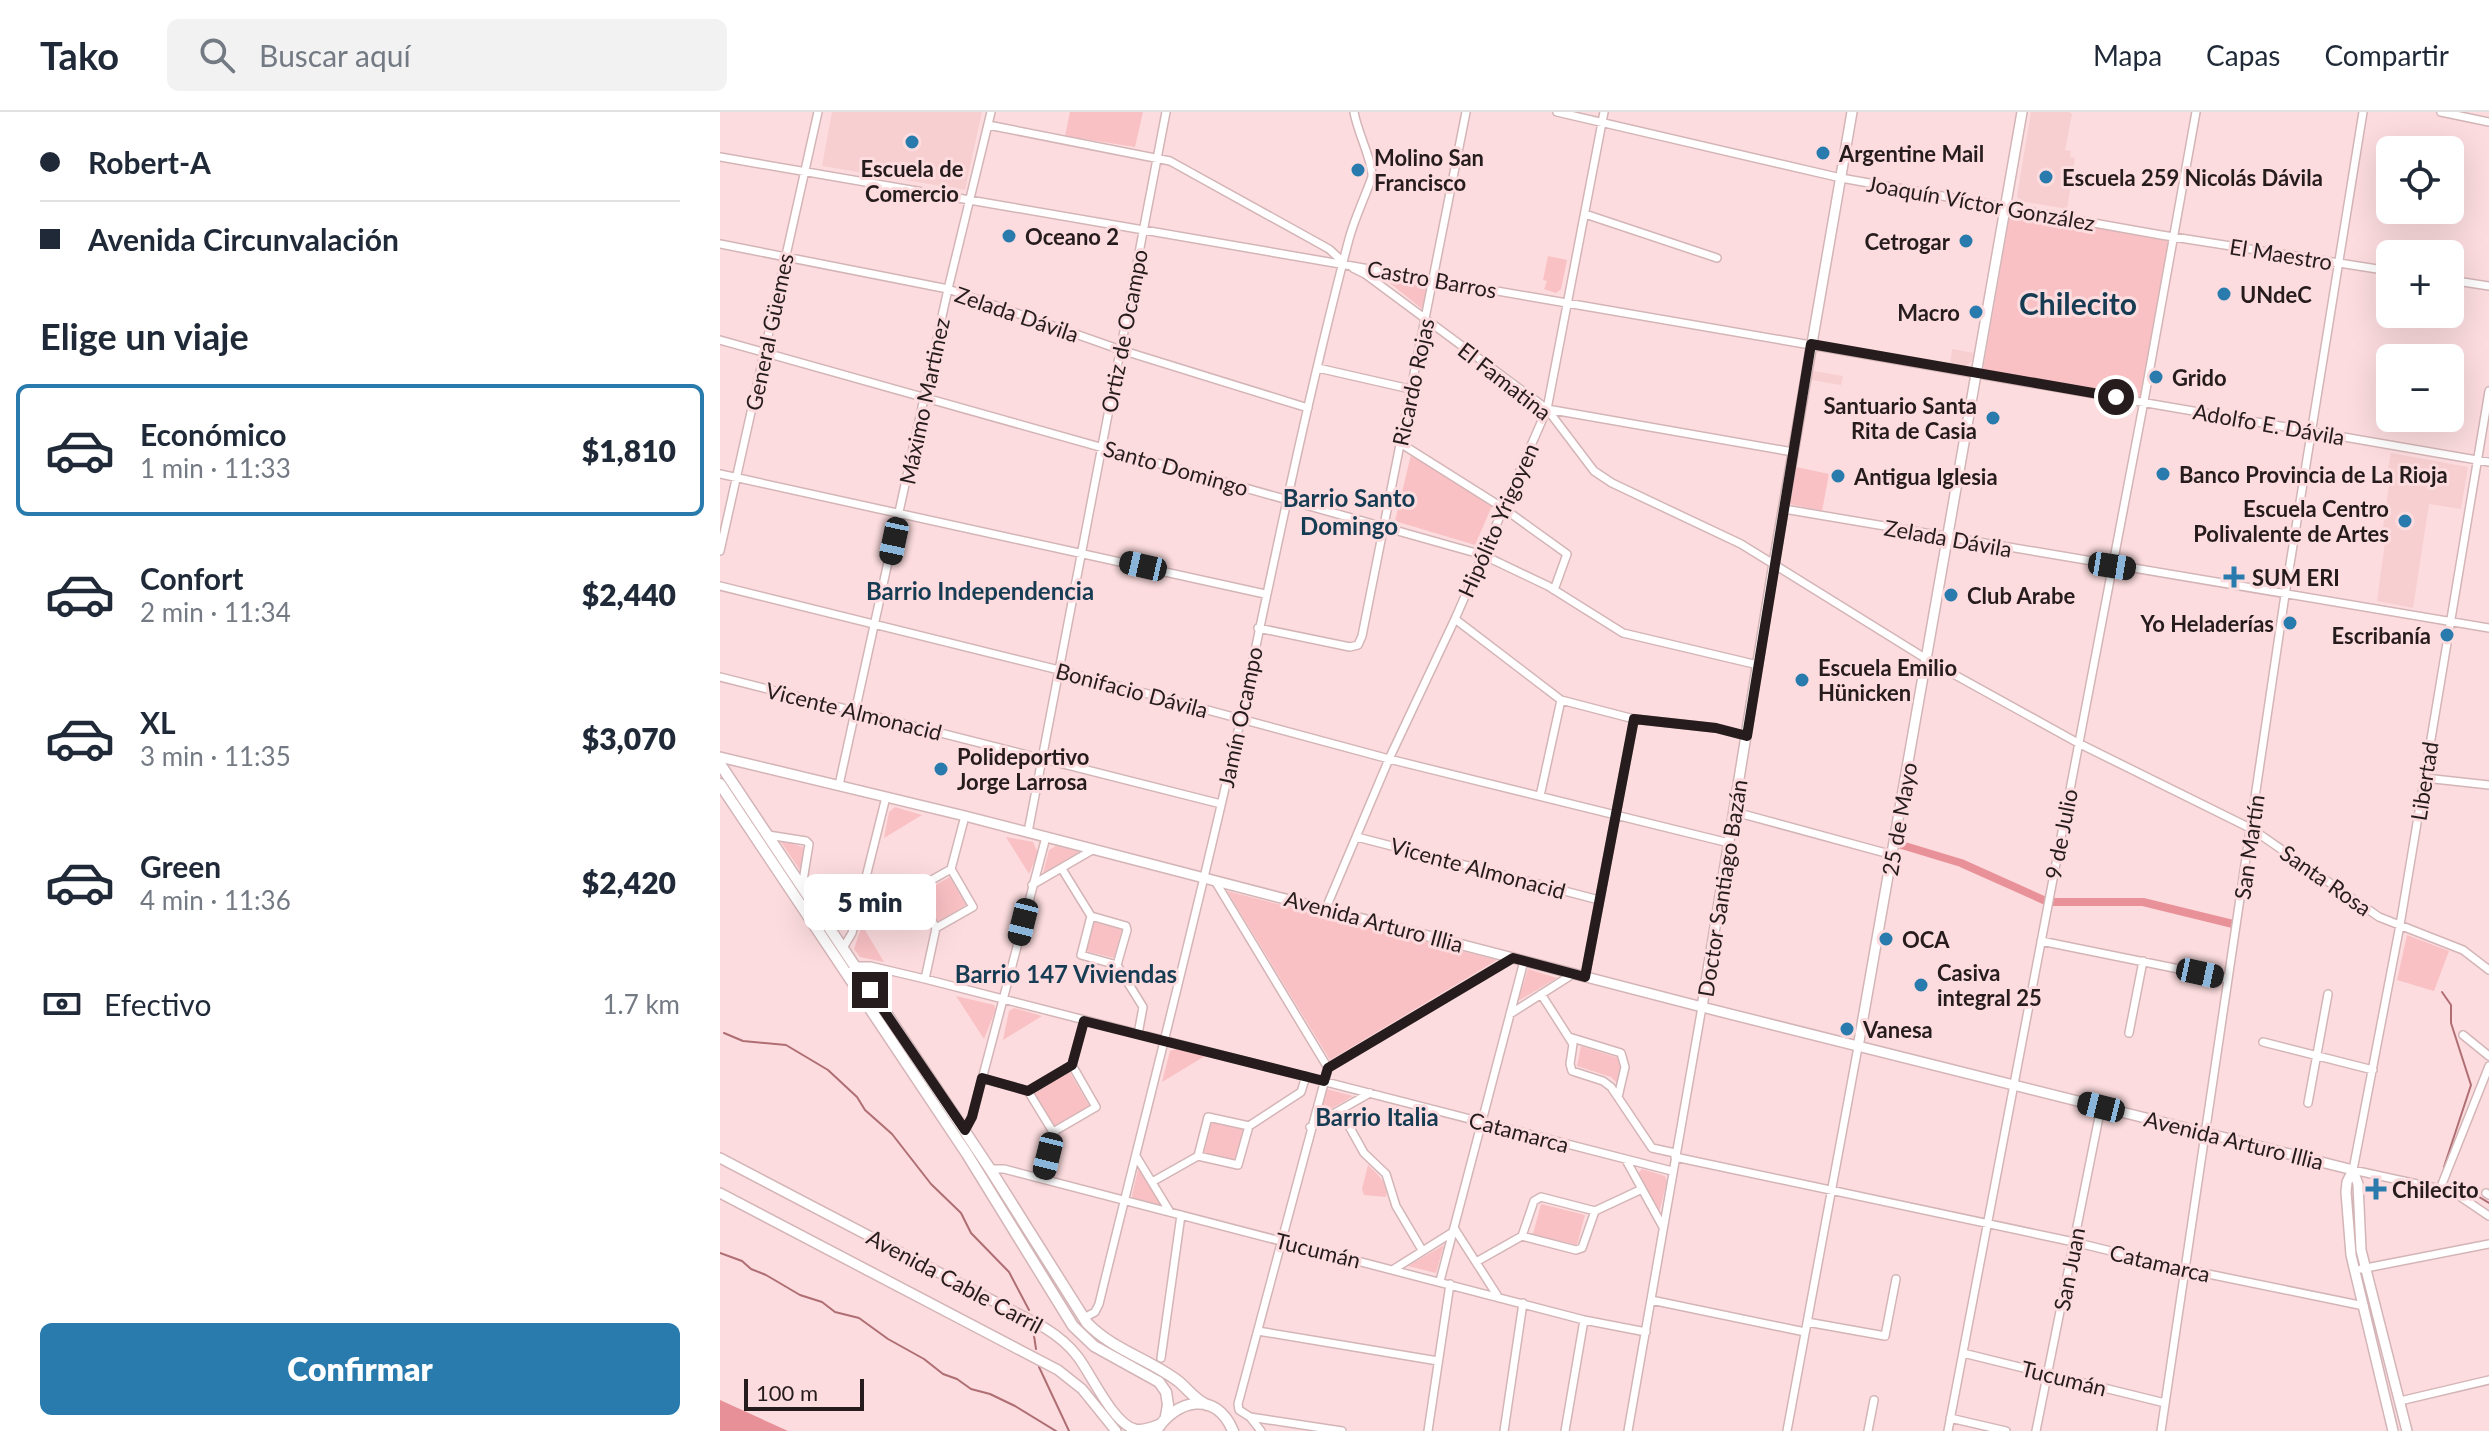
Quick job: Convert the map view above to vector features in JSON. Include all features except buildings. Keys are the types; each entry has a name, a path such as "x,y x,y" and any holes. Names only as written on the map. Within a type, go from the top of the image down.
{"main road":[{"name":"Doctor Santiago Bazán","path":"1702,1007 1852,112"},
{"name":"25 de Mayo","path":"1858,1047 2022,112"},
{"name":"Avenida Arturo Illia","path":"720,757 965,816 1858,1047 2353,1170"},
{"path":"720,764 965,1130 1084,1318 1100,1336 1179,1382 1192,1396 1225,1417 1233,1431"},
{"path":"720,784 967,1154 1073,1326 1094,1346 1159,1382 1166,1392 1168,1405 1160,1424"},
{"name":"Avenida Cable Carril","path":"720,1158 1057,1335 1076,1355 1112,1409 1128,1426 1136,1429 1160,1424"},
{"path":"2353,1170 2358,1184 2359,1235 2407,1431"},
{"path":"2353,1170 2347,1182 2347,1207 2355,1270 2393,1431"},
{"name":"Avenida Cable Carril","path":"720,1193 1058,1370 1082,1389 1116,1431"},
{"path":"1160,1424 1183,1405 1207,1405"}],"street":[{"name":"General Güemes","path":"720,551 818,112"},
{"name":"Máximo Martinez","path":"839,785 948,289 991,112"},
{"name":"Ortiz de Ocampo","path":"1028,832 1166,112"},
{"name":"Jamín Ocampo","path":"1084,1318 1095,1312 1099,1304 1163,1039 1210,878 1221,804 1265,594 1350,238 1372,177 1373,170 1354,112"},
{"name":"Ricardo Rojas","path":"1258,628 1350,647 1358,645 1466,112"},
{"name":"Joaquín Víctor González","path":"1557,112 1841,178 2173,237"},
{"name":"Hipólito Yrigoyen","path":"1326,908 1389,759 1455,619 1547,409 1604,112"},
{"name":"9 de Julio","path":"1948,1431 2196,112"},
{"name":"San Martín","path":"2161,1431 2285,595 2363,112"},
{"path":"2441,112 2489,122"},
{"name":"El Famatina","path":"988,125 1170,161 1329,249 1344,263 1365,274 1547,409 1594,471 1631,493 1711,529 1774,563 1928,660 2078,743"},
{"name":"Castro Barros","path":"720,157 1143,232 1344,263 2144,401"},
{"path":"1585,214 1717,258"},
{"name":"El Maestro","path":"2173,237 2376,269"},
{"name":"Zelada Dávila","path":"720,244 948,289 1121,350 1308,408"},
{"path":"2464,282 2489,286"},
{"name":"Santo Domingo","path":"720,340 1483,555 1554,590 1623,633 1758,665"},
{"path":"1318,368 1410,389"},
{"name":"Libertad","path":"2353,1170 2400,925 2489,391"},
{"name":"Adolfo E. Dávila","path":"2144,401 2489,462"},
{"path":"1547,409 1793,452"},
{"path":"1400,443 1503,508 1567,554 1554,590"},
{"path":"720,474 1265,594"},
{"name":"Zelada Dávila","path":"1784,509 2489,628"},
{"name":"Bonifacio Dávila","path":"720,586 1059,670 1389,759 1729,843"},
{"path":"1455,619 1561,700 1634,719 1716,728 1747,736"},
{"name":"Vicente Almonacid","path":"720,677 1221,804"},
{"path":"1540,796 1561,700"},
{"path":"1585,977 1634,719"},
{"name":"Santa Rosa","path":"2078,743 2252,829 2379,917 2463,950 2489,970"},
{"path":"2425,778 2489,785"},
{"path":"843,948 852,933 886,797"},
{"path":"1735,812 1893,855"},
{"path":"936,928 973,907 951,869 965,816"},
{"path":"768,835 809,844 802,887"},
{"path":"965,1130 972,1117 1046,837"},
{"name":"Vicente Almonacid","path":"1357,837 1599,900"},
{"path":"1032,885 1094,849"},
{"path":"925,979 936,928 914,890 951,869"},
{"path":"1062,869 1091,916 1126,926 1117,965"},
{"path":"1210,878 1328,1068"},
{"path":"1091,916 1081,955 1117,965 1143,1007 1138,1034"},
{"path":"2041,941 2228,979"},
{"path":"1261,1431 1250,1417 1239,1410 1238,1404 1328,1068 1513,958"},
{"path":"1440,1281 1524,961"},
{"path":"2129,1033 2143,961"},
{"name":"Catamarca","path":"855,966 870,966 925,979 1672,1171"},
{"path":"1510,1014 1573,974"},
{"path":"1541,994 1574,1047 1572,1071 1603,1081 1618,1097"},
{"path":"2308,1103 2328,994"},
{"name":"Doctor Santiago Bazán","path":"1628,1430 1702,1007"},
{"path":"1028,1091 1072,1065 1084,1021"},
{"path":"2463,1035 2489,1056"},
{"path":"1569,1037 1621,1053 1625,1067 1618,1097"},
{"path":"2263,1042 2373,1070"},
{"name":"25 de Mayo","path":"1787,1431 1858,1047"},
{"path":"1053,1132 1096,1107 1072,1065"},
{"path":"2440,1189 2489,1066"},
{"path":"1152,1182 1198,1156 1238,1165 1249,1126 1301,1092 1306,1076"},
{"path":"982,1078 1028,1091 1053,1132 1042,1179"},
{"path":"1310,1127 1370,1093"},
{"name":"Catamarca","path":"1618,1097 1652,1148 1675,1155 2364,1306"},
{"name":"San Juan","path":"2036,1431 2101,1107"},
{"path":"1340,1110 1364,1153 1386,1174 1396,1206 1422,1250"},
{"path":"1198,1156 1208,1117 1249,1126"},
{"path":"1135,1155 1170,1212"},
{"path":"1626,1160 1663,1227"},
{"name":"Tucumán","path":"990,1169 1004,1169 1584,1320 1646,1332"},
{"path":"2353,1170 2440,1189 2461,1197 2489,1216"},
{"path":"1476,1262 1522,1236 1534,1201 1541,1197 1595,1211 1642,1189"},
{"path":"1522,1236 1576,1250 1582,1248 1595,1211"},
{"path":"1161,1358 1181,1215"},
{"path":"1394,1269 1453,1230"},
{"path":"1453,1230 1497,1295"},
{"path":"2355,1270 2489,1244"},
{"path":"1807,1322 1885,1336 1896,1279"},
{"path":"1428,1431 1450,1284"},
{"path":"1651,1300 1805,1332"},
{"path":"1504,1431 1523,1303"},
{"path":"1565,1431 1584,1320"},
{"path":"1258,1331 1438,1361"},
{"name":"Tucumán","path":"1963,1353 2165,1403"},
{"path":"2400,1401 2489,1380"},
{"path":"1868,1431 1874,1400"},
{"path":"1250,1417 1342,1431"},
{"path":"1950,1418 2006,1431"},
{"path":"1628,1430 1638,1431"}],"shaded area":[{"path":"832,112 982,112 965,190 822,166"},
{"path":"1070,112 1143,112 1135,147 1065,136"},
{"name":"Escuela 259 Nicolás Dávila","path":"2031,112 2072,114 2065,150 2071,151 2070,157 2075,158 2067,209 2020,201 2017,196"},
{"path":"2010,213 2169,239 2142,397 1983,370"},
{"path":"1548,256 1567,260 1561,289 1556,293 1544,289"},
{"path":"1380,275 1429,284 1422,309"},
{"path":"1952,349 1974,353 1972,361 1966,366 1950,364"},
{"path":"1813,371 1843,376 1841,385 1811,380"},
{"name":"Escuela Centro Polivalente de Artes","path":"2391,453 2468,467 2461,509 2429,504 2413,608 2377,601 2386,535 2382,534 2389,485 2385,483"},
{"path":"1411,455 1492,506 1475,545 1395,521"},
{"path":"1796,467 1829,474 1822,511 1790,504"},
{"path":"895,807 922,815 884,838 889,812"},
{"path":"1006,837 1033,842 1038,853 1029,874"},
{"path":"779,839 805,848 800,870"},
{"path":"1056,846 1081,852 1042,877 1049,850"},
{"path":"950,877 966,905 937,922 921,893"},
{"path":"1227,891 1497,960 1330,1060"},
{"path":"1094,922 1122,929 1114,958 1086,951"},
{"path":"862,925 884,962 860,957 854,949"},
{"path":"2407,935 2449,951 2434,991 2397,980"},
{"path":"1528,969 1557,978 1518,1001"},
{"path":"956,996 994,1005 996,1009 984,1039"},
{"path":"1014,1008 1042,1016 1003,1040 1009,1011"},
{"path":"1581,1046 1618,1058 1617,1083 1611,1077 1577,1066"},
{"path":"1179,1048 1205,1056 1162,1082 1170,1051"},
{"path":"1069,1071 1090,1107 1055,1129 1033,1092"},
{"path":"1327,1089 1353,1096 1319,1116"},
{"path":"1212,1121 1244,1129 1235,1161 1204,1153"},
{"path":"1368,1165 1384,1183 1386,1197 1364,1195 1362,1189"},
{"path":"1139,1166 1162,1207 1133,1199"},
{"path":"1642,1169 1665,1176 1667,1181 1659,1213 1638,1173"},
{"path":"1541,1204 1585,1215 1577,1245 1533,1234"},
{"path":"1444,1245 1436,1273 1408,1266"},
{"path":"720,1400 788,1431 720,1431"}],"waterway":[{"path":"1895,843 1961,863 2048,902 2143,902 2237,925"},
{"path":"2442,992 2451,1005 2451,1023 2471,1085 2444,1167"},
{"path":"724,1033 743,1041 786,1045 828,1070 892,1134 931,1184 961,1213 971,1233 1009,1272 1029,1310"},
{"path":"2456,1183 2489,1203"},
{"path":"720,1253 742,1261 800,1295 822,1302 835,1312 859,1318 943,1374 1015,1406 1056,1431"},
{"path":"1033,1329 1036,1349"},
{"path":"1039,1367 1069,1431"}],"place":[{"name":"Escuela de Comercio","path":"912,142"},
{"name":"Argentine Mail","path":"1823,153"},
{"name":"Molino San Francisco","path":"1358,170"},
{"name":"Escuela 259 Nicolás Dávila","path":"2046,177"},
{"name":"Oceano 2","path":"1009,236"},
{"name":"Cetrogar","path":"1966,241"},
{"name":"UNdeC","path":"2224,294"},
{"name":"Macro","path":"1976,312"},
{"name":"Grido","path":"2156,377"},
{"name":"Santuario Santa Rita de Casia","path":"1993,418"},
{"name":"Banco Provincia de La Rioja","path":"2163,474"},
{"name":"Antigua Iglesia","path":"1838,476"},
{"name":"Escuela Centro Polivalente de Artes","path":"2405,521"},
{"name":"SUM ERI","path":"2234,577"},
{"name":"Club Arabe","path":"1951,595"},
{"name":"Yo Heladerías","path":"2290,623"},
{"name":"Escribanía","path":"2447,635"},
{"name":"Escuela Emilio Hünicken","path":"1802,680"},
{"name":"Polideportivo Jorge Larrosa","path":"941,769"},
{"name":"OCA","path":"1886,939"},
{"name":"Casiva integral 25","path":"1921,985"},
{"name":"Vanesa","path":"1847,1029"},
{"name":"Chilecito","path":"2376,1189"}],"district":[{"name":"Chilecito","path":"2078,303"},
{"name":"Barrio Santo Domingo","path":"1349,511"},
{"name":"Barrio Independencia","path":"980,590"},
{"name":"Barrio 147 Viviendas","path":"1066,973"},
{"name":"Barrio Italia","path":"1377,1116"}],"route":[{"path":"870,990 965,1130 972,1117 982,1078 1028,1091 1072,1065 1084,1021 1324,1081 1328,1068 1513,958 1585,977 1634,719 1716,728 1747,736 1811,344 2116,397"}]}
